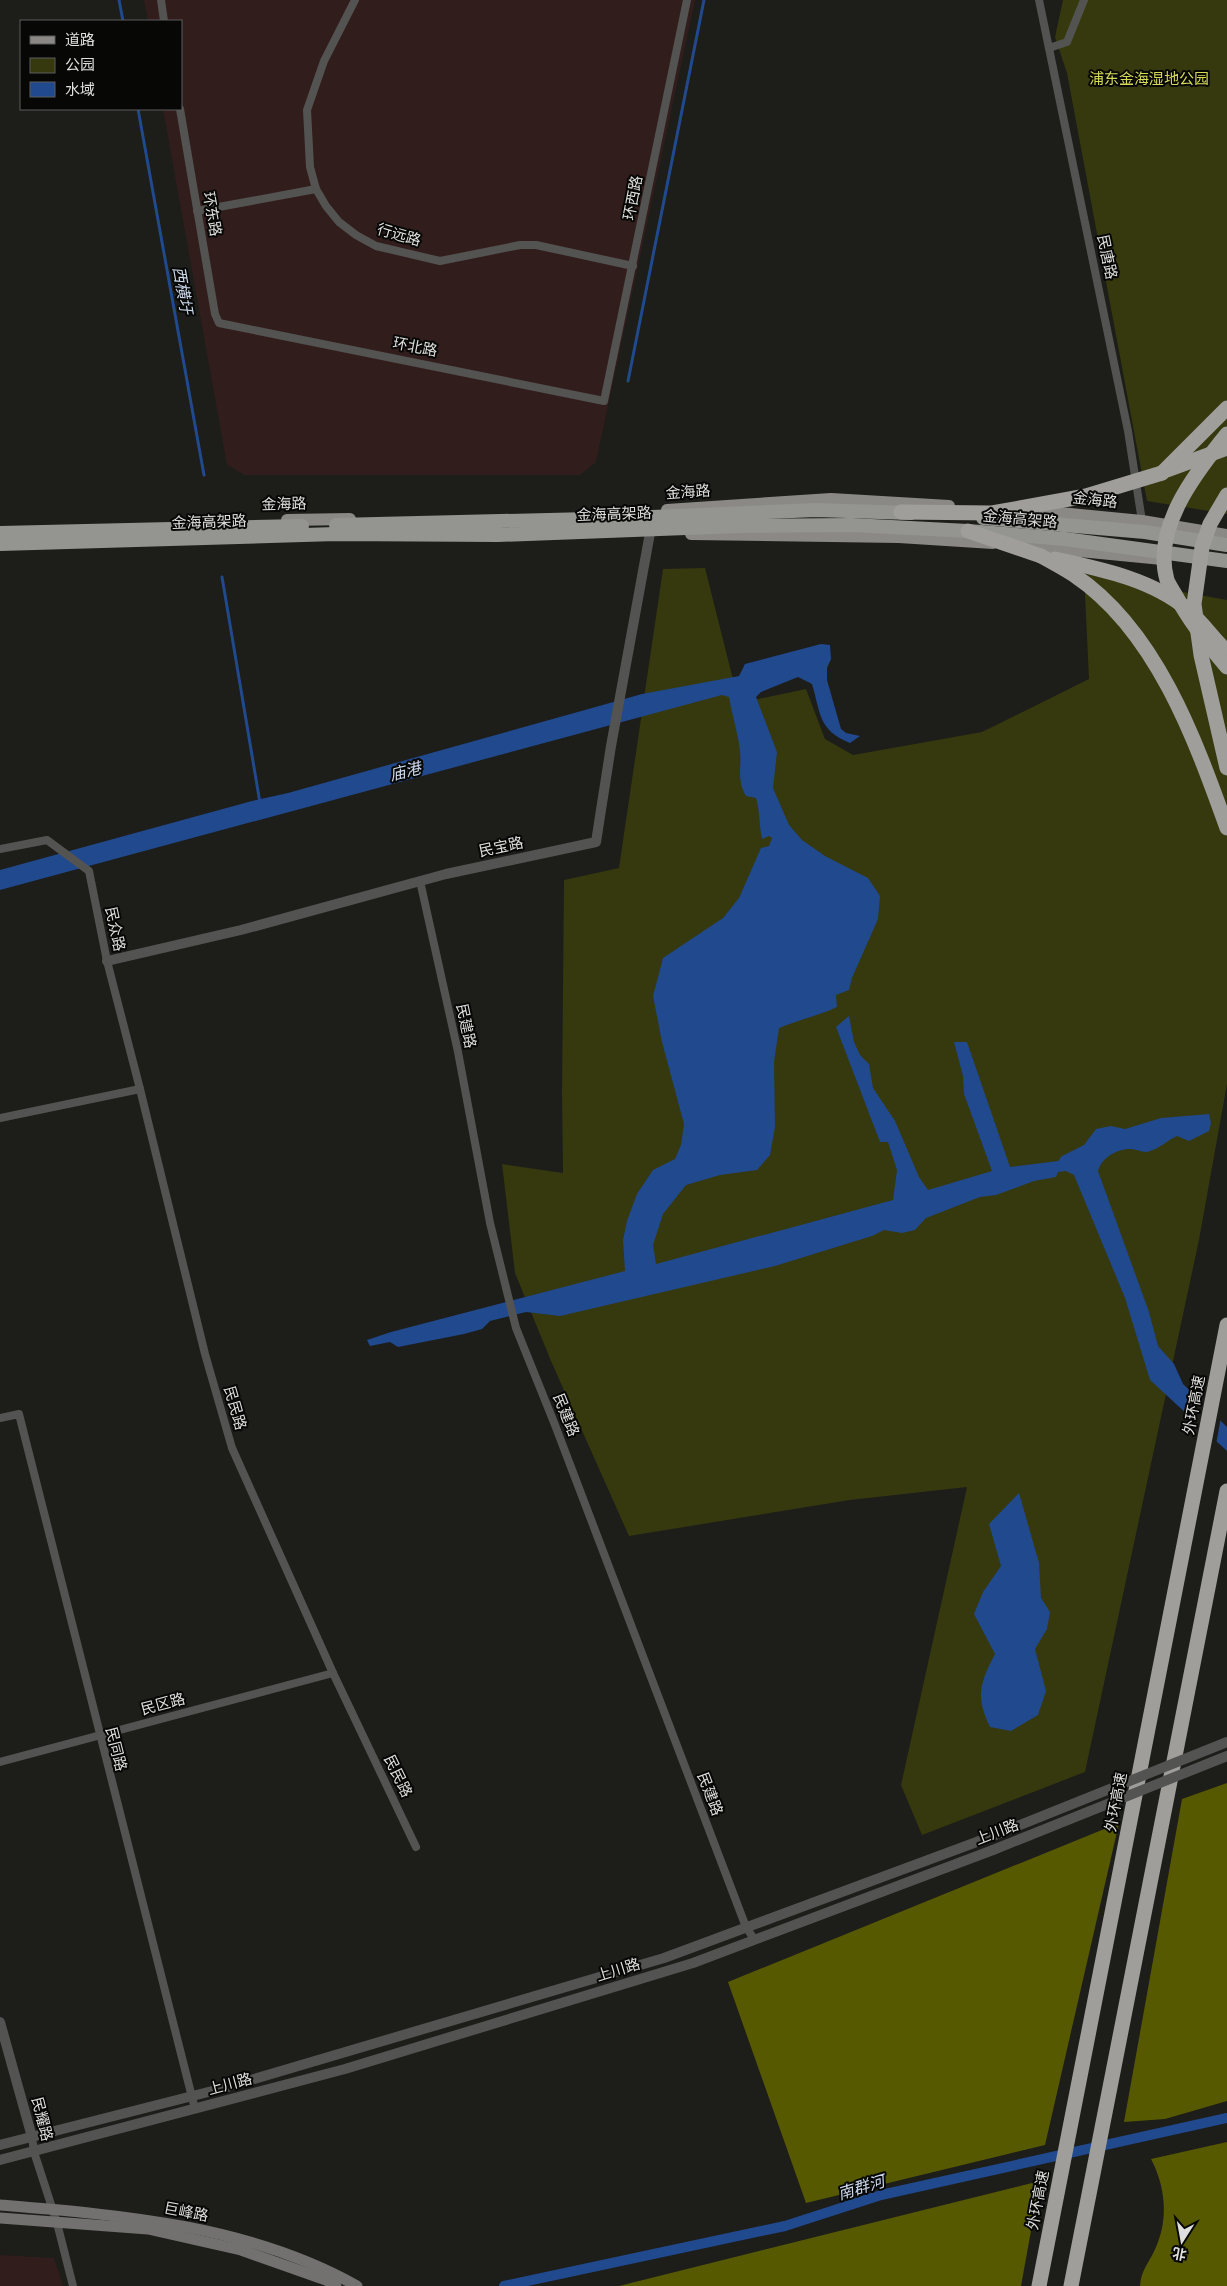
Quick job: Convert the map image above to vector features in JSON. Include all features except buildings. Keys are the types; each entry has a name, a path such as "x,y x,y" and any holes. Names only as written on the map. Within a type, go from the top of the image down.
{"highway":[{"path":"1162,473 1227,408"},
{"path":"1227,434 1203,463 1181,499 1163,546 1167,580 1186,614 1227,668"},
{"path":"901,512 992,512 1086,496 1162,473 1227,448"},
{"path":"1227,495 1210,524 1202,547 1194,604 1201,655 1227,768"},
{"name":"金海高架路","path":"0,533 629,518 816,510 901,512 1063,524 1145,532 1227,545"},
{"name":"金海高架路","path":"0,544 336,534 498,535 739,526 852,526 968,531 1065,539 1227,560"},
{"path":"968,531 1041,556 1108,571 1167,595 1188,610 1227,652"},
{"path":"1041,556 1075,575 1127,624 1157,667 1186,721 1227,828"},
{"name":"外环高速","path":"1039,2286 1227,1325"},
{"path":"1071,2286 1227,1491"}],"main road":[{"name":"金海路","path":"0,527 347,518 578,516 831,499 1057,512 1142,521 1227,535"},
{"path":"0,551 349,539 480,541 650,533 908,538 1059,547 1227,567"},
{"name":"巨峰路","path":"0,2205 53,2209 189,2226 269,2248 336,2274 357,2286"},
{"name":"巨峰路","path":"0,2218 148,2229 240,2250 326,2280 336,2286"}],"street":[{"path":"160,0 164,20"},
{"name":"行远路","path":"355,0 324,61 307,110 310,167 316,189 326,206 339,222 356,235 376,246 440,260 520,244 536,245 633,266"},
{"name":"环西路","path":"604,401 687,0"},
{"name":"民唐路","path":"1039,0 1128,431 1142,521"},
{"path":"1049,48 1067,42 1084,0"},
{"name":"环东路","path":"180,110 215,314 219,323"},
{"path":"198,211 316,189"},
{"name":"环北路","path":"219,323 604,401"},
{"name":"民宝路","path":"108,960 240,930 420,881 596,842 614,730 650,533"},
{"name":"民众路","path":"0,849 47,840 89,871 108,960 140,1089"},
{"name":"民建路","path":"420,881 458,1052 490,1223 516,1328 555,1425 746,1927 754,1939"},
{"path":"0,1118 140,1089"},
{"name":"民民路","path":"140,1089 205,1354 232,1448 333,1673 416,1847"},
{"name":"民同路","path":"0,1418 19,1414 195,2109"},
{"name":"民区路","path":"0,1762 333,1673"},
{"name":"上川路","path":"0,2145 192,2096 646,1963 990,1837 1227,1742"},
{"name":"上川路","path":"0,2160 345,2069 693,1963 993,1850 1227,1756"},
{"name":"民耀路","path":"0,2022 32,2137 34,2152 53,2209 73,2286"}],"shaded area":[{"path":"144,0 695,0 596,462 580,475 245,475 227,465 163,110 182,110 182,20 148,20"},
{"path":"1227,1783 1227,2101 1165,2119 1124,2122 1182,1799"},
{"path":"1119,1823 1045,2145 806,2203 728,1982"},
{"path":"1227,2142 1227,2286 1140,2286 1144,2270 1160,2236 1164,2214 1160,2180 1151,2159"},
{"path":"1040,2181 1021,2286 619,2286"},
{"path":"0,2255 54,2258 63,2286 0,2286"}],"green space":[{"name":"浦东金海湿地公园","path":"1063,0 1227,0 1227,514 1147,501 1067,73 1055,37"},
{"path":"705,568 739,703 806,689 825,739 853,755 982,732 1089,679 1084,574 1227,600 1227,1084 1199,1240 1085,1772 922,1835 901,1785 967,1487 850,1500 629,1536 551,1361 515,1273 502,1164 563,1173 564,880 619,868 663,569"}],"water":[{"name":"庙港","path":"821,644 830,645 831,659 827,668 827,680 841,729 846,733 860,736 850,743 832,733 822,720 812,684 798,677 761,692 756,697 777,752 773,788 789,825 802,840 825,856 868,878 880,896 878,919 852,978 849,990 836,995 837,1007 779,1028 774,1062 775,1127 770,1155 757,1170 720,1175 686,1185 663,1214 653,1245 656,1264 893,1200 897,1170 888,1142 880,1142 836,1027 849,1016 854,1042 860,1055 869,1064 873,1088 895,1121 919,1177 928,1190 992,1171 964,1094 963,1076 954,1042 967,1042 1010,1167 1058,1161 1062,1156 1084,1145 1096,1129 1111,1126 1125,1129 1161,1118 1209,1114 1211,1123 1209,1131 1189,1141 1177,1136 1147,1152 1131,1149 1120,1150 1107,1158 1098,1171 1149,1312 1158,1346 1174,1364 1183,1384 1227,1427 1227,1451 1150,1380 1125,1298 1074,1175 1066,1171 1058,1172 1056,1177 1034,1181 996,1195 980,1197 926,1218 915,1230 902,1233 884,1230 872,1236 775,1266 560,1316 526,1312 490,1321 482,1329 464,1334 398,1347 390,1342 370,1346 367,1340 391,1332 625,1271 623,1240 627,1221 637,1194 653,1170 675,1159 681,1145 684,1124 662,1042 653,996 663,958 723,918 739,898 761,848 769,846 772,838 769,836 762,839 756,798 746,796 741,784 739,744 729,697 722,695 0,890 0,870 252,801 288,793 642,694 739,676 745,664"},
{"path":"1019,1493 1039,1563 1041,1598 1050,1612 1047,1629 1035,1649 1046,1691 1038,1715 1011,1731 990,1727 982,1707 981,1690 986,1673 995,1654 974,1614 983,1592 1001,1566 989,1524"}],"pier":[{"path":"1193,1390 1221,1417 1216,1444 1188,1418"}],"waterway":[{"name":"西横圩","path":"119,0 123,20"},
{"path":"628,381 704,0"},
{"name":"西横圩","path":"138,110 204,475"},
{"path":"222,577 260,803"},
{"name":"南群河","path":"504,2286 785,2226 881,2195 1227,2118"}]}
